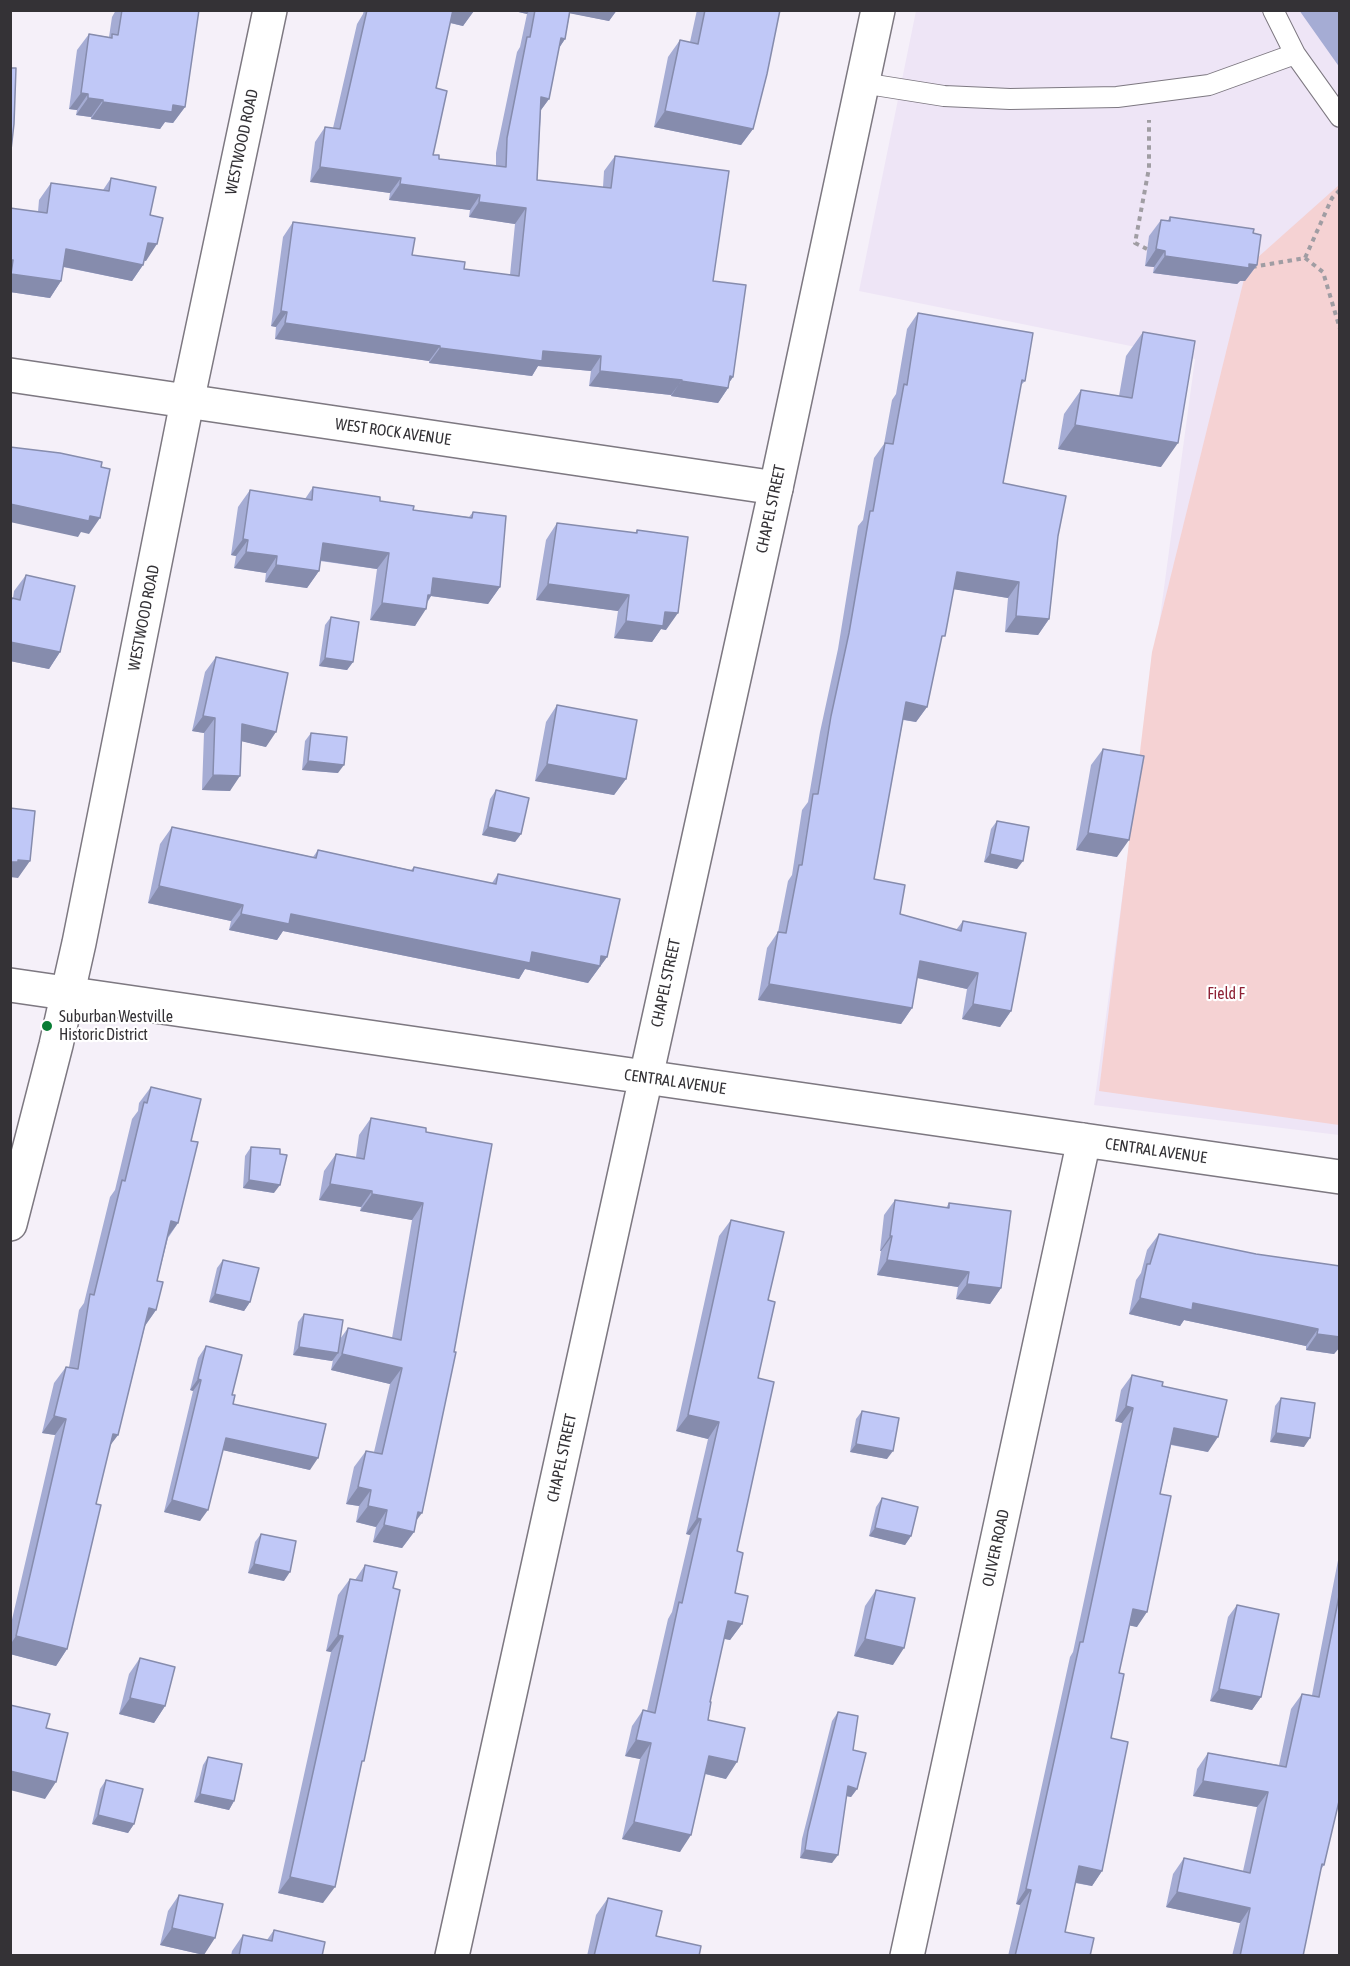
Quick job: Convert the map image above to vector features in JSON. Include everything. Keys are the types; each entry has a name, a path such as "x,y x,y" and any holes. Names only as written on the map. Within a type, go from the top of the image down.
{"street":[{"name":"WESTWOOD ROAD","path":"10,1224 67,994 187,402 270,10"},
{"name":"CHAPEL STREET","path":"452,1956 776,488 878,10"},
{"name":"WEST ROCK AVENUE","path":"10,375 776,488"},
{"name":"CENTRAL AVENUE","path":"10,985 1340,1176"},
{"name":"OLIVER ROAD","path":"907,1956 1084,1140"}],"lane":[{"path":"1272,10 1295,54 1340,117"},
{"path":"862,83 944,96 1010,99 1117,97 1209,85 1295,54"}],"path":[{"path":"1147,249 1135,243 1149,168 1149,93"},
{"path":"1305,258 1332,198 1340,190"},
{"path":"1247,267 1305,258 1323,272 1340,328"}],"shaded area":[{"path":"916,11 1339,11 1339,1135 1094,1105 1195,359 859,291"}],"green space":[{"name":"Field F","path":"1339,185 1339,1125 1099,1091 1152,652 1247,267"}],"building":[{"path":"122,10 199,10 185,107 173,105 172,112 103,102 103,100 88,98 88,94 81,93 89,34 112,38 112,34 118,35"},
{"path":"367,10 453,10 436,88 447,91 433,155 439,155 439,159 506,167 507,138 527,37 530,37 535,10 570,10 565,39 561,38 549,99 541,97 537,180 611,188 615,156 729,171 713,281 746,285 733,377 730,376 728,388 682,380 600,371 601,356 543,351 542,361 440,348 440,346 285,323 287,312 281,311 293,222 415,238 412,255 465,262 464,269 519,276 526,208 479,202 480,195 400,184 401,178 320,167 325,127 340,129"},
{"path":"705,10 780,10 753,129 665,111 680,40 698,44"},
{"path":"10,68 16,68 11,150"},
{"path":"111,178 156,187 150,215 163,218 157,244 148,243 143,265 66,249 61,281 11,274 13,260 10,260 10,208 47,213 51,183 109,191"},
{"path":"1170,217 1254,229 1253,233 1261,235 1257,265 1249,264 1249,268 1165,256 1165,251 1156,249 1161,220 1170,221"},
{"path":"918,313 1033,333 1003,483 1066,496 1058,536 1049,619 1016,616 1019,582 957,572 945,636 942,636 927,707 906,702 874,879 905,885 900,914 961,931 963,921 1026,933 1011,1011 973,1004 978,973 920,961 912,1008 769,984 778,932 786,933 799,865 802,865 813,794 818,794 870,511 873,511 885,443 893,444 904,384 907,385"},
{"path":"1143,332 1195,341 1178,443 1075,425 1081,390 1132,398"},
{"path":"10,447 60,453 102,462 101,467 110,469 100,518 90,516 89,521 10,504"},
{"path":"313,487 380,497 380,501 414,506 413,510 472,518 473,512 506,516 500,587 433,578 426,609 382,603 389,553 323,543 319,571 276,565 277,556 246,552 248,540 243,539 250,490 312,500"},
{"path":"557,523 688,537 678,613 665,612 663,626 626,621 629,595 548,584"},
{"path":"26,575 75,586 60,652 10,642 10,604 12,598 20,600"},
{"path":"331,617 359,622 353,662 325,658"},
{"path":"216,657 288,673 276,732 242,724 240,776 213,775 215,718 203,716"},
{"path":"557,705 637,720 626,779 547,764"},
{"path":"311,733 347,737 344,765 308,761"},
{"path":"1103,749 1144,756 1129,840 1088,833"},
{"path":"496,790 529,798 521,834 488,827"},
{"path":"10,808 35,811 30,861 10,862"},
{"path":"997,821 1029,827 1023,861 990,854"},
{"path":"172,827 316,858 318,850 413,871 414,867 496,884 498,874 620,899 607,957 601,956 600,966 532,952 530,963 291,914 289,924 241,914 243,905 159,886"},
{"path":"151,1087 201,1099 191,1141 198,1142 178,1223 171,1221 157,1281 163,1282 156,1310 149,1308 118,1435 113,1434 96,1504 101,1505 67,1649 16,1636 66,1419 54,1416 66,1367 78,1369 90,1294 94,1295 122,1180 125,1181 144,1102 147,1103"},
{"path":"371,1118 426,1128 426,1132 492,1144 454,1352 456,1352 422,1513 418,1512 414,1532 384,1525 387,1510 368,1506 371,1490 358,1487 366,1451 382,1454 402,1368 342,1354 348,1328 401,1340 423,1203 330,1184 336,1154 364,1159"},
{"path":"251,1147 280,1149 280,1154 287,1155 280,1185 249,1180"},
{"path":"895,1200 949,1208 949,1203 1011,1211 1001,1288 967,1284 969,1272 887,1260"},
{"path":"731,1220 784,1232 768,1300 775,1302 758,1378 774,1382 737,1551 743,1553 735,1593 748,1596 742,1624 728,1621 708,1720 745,1728 737,1762 709,1756 691,1835 634,1822 651,1743 636,1740 643,1710 655,1713 679,1602 682,1603 701,1519 697,1518 719,1422 688,1415"},
{"path":"1159,1234 1256,1254 1340,1266 1340,1337 1317,1334 1318,1329 1193,1303 1192,1310 1140,1298 1147,1264 1150,1264"},
{"path":"223,1260 259,1268 250,1302 215,1294"},
{"path":"304,1314 343,1320 338,1353 299,1347"},
{"path":"206,1346 242,1355 232,1395 235,1395 233,1404 326,1424 318,1458 226,1438 208,1510 172,1500 201,1380 198,1379"},
{"path":"1132,1375 1163,1382 1162,1386 1227,1400 1218,1437 1174,1428 1160,1494 1171,1496 1147,1612 1133,1609 1119,1673 1124,1674 1111,1738 1128,1742 1102,1871 1079,1866 1065,1932 1094,1938 1090,1956 1015,1956 1031,1890 1026,1889 1080,1642 1083,1642 1133,1408 1126,1406"},
{"path":"1281,1398 1315,1403 1310,1438 1276,1433"},
{"path":"862,1411 899,1418 893,1451 856,1444"},
{"path":"882,1498 918,1507 911,1536 875,1528"},
{"path":"261,1534 296,1541 290,1572 254,1564"},
{"path":"365,1565 397,1572 393,1588 400,1590 335,1887 290,1877 343,1636 338,1635 350,1579 362,1581"},
{"path":"876,1590 915,1598 904,1648 865,1639"},
{"path":"1340,1591 1340,1797 1324,1865 1322,1864 1303,1956 1240,1956 1250,1908 1177,1892 1184,1858 1250,1873 1268,1792 1203,1781 1208,1753 1286,1767 1302,1694 1319,1697"},
{"path":"1237,1605 1279,1614 1261,1697 1219,1689"},
{"path":"140,1658 175,1667 165,1706 130,1698"},
{"path":"10,1705 50,1714 46,1728 68,1733 56,1782 10,1771"},
{"path":"838,1712 858,1716 853,1750 866,1753 857,1789 848,1786 838,1855 805,1850"},
{"path":"208,1757 242,1764 234,1801 200,1794"},
{"path":"106,1780 143,1789 134,1824 98,1815"},
{"path":"179,1895 223,1904 215,1938 172,1928"},
{"path":"608,1898 662,1911 656,1936 701,1946 699,1956 594,1956"},
{"path":"274,1930 325,1942 322,1956 239,1956 243,1935 272,1941"}],"place":[{"name":"Suburban Westville Historic District","path":"47,1026"}]}
